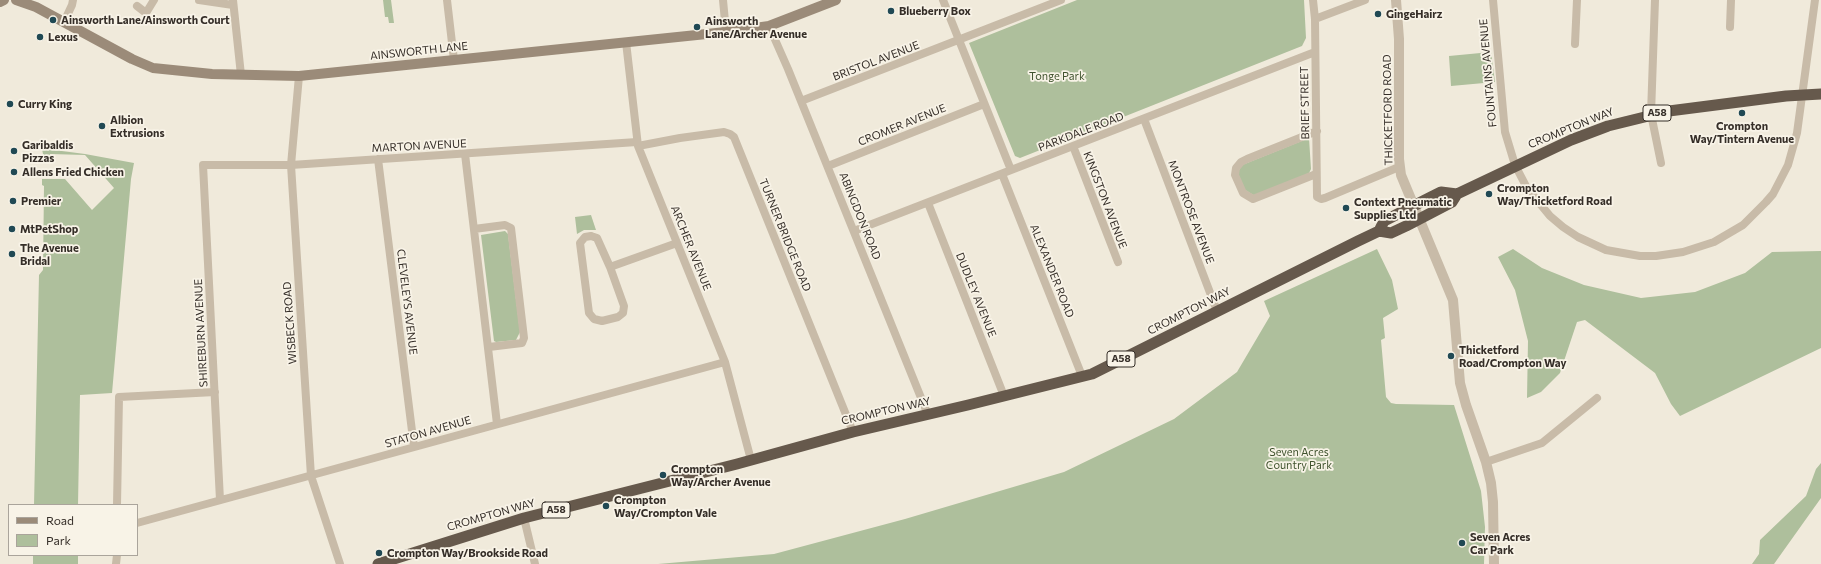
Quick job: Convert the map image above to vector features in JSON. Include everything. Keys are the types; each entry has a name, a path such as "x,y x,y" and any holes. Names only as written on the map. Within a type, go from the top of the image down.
{"highway":[{"name":"CROMPTON WAY","path":"378,564 524,518 751,460 853,432 1092,374 1379,231 1391,233 1452,202 1457,194 1515,165 1591,132 1651,114 1803,94 1821,94"},
{"name":"CROMPTON WAY","path":"1379,231 1384,221 1441,192 1457,194"}],"main road":[{"path":"0,2 4,0"},
{"name":"AINSWORTH LANE","path":"16,0 36,7 132,59 153,68 212,74 299,76 726,32 769,26 836,0"}],"street":[{"path":"64,22 72,5 72,0"},
{"path":"137,6 146,13 154,0"},
{"path":"199,0 233,2 241,75"},
{"path":"447,0 454,60"},
{"path":"723,0 726,32"},
{"path":"944,0 1011,170"},
{"name":"BRISTOL AVENUE","path":"801,101 1061,0"},
{"name":"BRIEF STREET","path":"1313,0 1315,19 1317,197 1321,199 1325,198 1400,167"},
{"path":"1315,19 1365,0"},
{"name":"THICKETFORD ROAD","path":"1396,0 1399,39 1400,167 1402,181 1454,300 1460,383 1468,412 1486,462 1494,502 1494,564"},
{"name":"FOUNTAINS AVENUE","path":"1493,0 1505,132 1515,165 1527,188 1550,216 1563,227 1592,244 1606,250 1640,256 1668,255 1698,249 1714,242 1743,225 1772,194 1781,180 1793,150 1803,94 1815,0"},
{"path":"1575,44 1577,0"},
{"path":"1655,0 1651,114 1661,163"},
{"path":"1730,27 1731,0"},
{"name":"ABINGDON ROAD","path":"769,26 828,166 928,415"},
{"name":"ARCHER AVENUE","path":"626,42 637,144 725,362 751,460"},
{"name":"PARKDALE ROAD","path":"854,231 1315,52"},
{"name":"WISBECK ROAD","path":"299,76 291,165 311,476 340,564"},
{"name":"CROMER AVENUE","path":"828,166 984,104"},
{"name":"MONTROSE AVENUE","path":"1144,119 1217,311"},
{"path":"1316,131 1241,162 1236,168 1235,175 1243,193 1254,199 1316,174"},
{"name":"TURNER BRIDGE ROAD","path":"637,144 724,132 734,137 853,432"},
{"name":"MARTON AVENUE","path":"203,165 291,165 637,144"},
{"name":"KINGSTON AVENUE","path":"1073,146 1118,262"},
{"path":"465,154 497,424"},
{"name":"CLEVELEYS AVENUE","path":"378,160 414,447"},
{"name":"SHIREBURN AVENUE","path":"203,165 220,500"},
{"name":"ALEXANDER ROAD","path":"1002,174 1082,376"},
{"name":"DUDLEY AVENUE","path":"928,203 1004,396"},
{"path":"474,229 505,225 511,228 524,338 522,343 489,347"},
{"path":"591,236 597,238 610,268 624,306 623,312 618,317 602,321 594,319 589,313 580,243 584,237 591,236"},
{"path":"610,268 677,243"},
{"name":"STATON AVENUE","path":"138,524 725,362"},
{"path":"117,504 119,397 215,392"},
{"path":"1486,462 1542,443 1597,398"},
{"path":"524,518 535,564"}],"green space":[{"path":"383,0 391,0 394,23 389,23 388,17 385,17"},
{"name":"Tonge Park","path":"1077,0 1304,0 1306,38 1302,46 1020,158 1015,156 969,43"},
{"path":"1491,52 1495,82 1451,86 1449,56"},
{"path":"1309,138 1311,169 1308,175 1255,196 1245,190 1239,176 1239,170 1242,165"},
{"path":"42,149 85,154 134,163 131,179 112,393 80,395 78,504 34,504 39,275 43,270 44,186 42,185 42,179 65,179 92,210 114,188 85,155 50,154 49,158 47,158 43,154"},
{"path":"591,215 596,230 584,230 577,234 575,217"},
{"path":"505,231 508,234 520,332 516,340 496,342 494,341 481,235"},
{"name":"Seven Acres Country Park","path":"1377,249 1392,280 1398,309 1383,318 1385,338 1381,340 1386,397 1391,403 1396,404 1454,405 1481,491 1485,527 1484,564 658,564 774,554 905,519 1064,472 1174,419 1237,372 1270,316 1264,301"},
{"path":"1513,249 1542,268 1584,285 1641,298 1695,292 1745,273 1772,252 1821,251 1821,348 1680,416 1671,404 1655,373 1585,320 1577,322 1560,373 1541,392 1527,398 1528,341 1515,290 1498,257"},
{"path":"1821,463 1821,498 1774,564 1752,564 1759,554 1760,540 1806,496 1816,469"},
{"path":"33,556 78,556 78,564 33,564"}],"place":[{"name":"Blueberry Box","path":"891,11"},
{"name":"GingeHairz","path":"1378,14"},
{"name":"Ainsworth Lane/Ainsworth Court","path":"53,20"},
{"name":"Ainsworth Lane/Archer Avenue","path":"697,27"},
{"name":"Lexus","path":"40,37"},
{"name":"Curry King","path":"10,104"},
{"name":"Crompton Way/Tintern Avenue","path":"1742,113"},
{"name":"Albion Extrusions","path":"102,126"},
{"name":"Garibaldis Pizzas","path":"14,151"},
{"name":"Allens Fried Chicken","path":"14,172"},
{"name":"Crompton Way/Thicketford Road","path":"1489,194"},
{"name":"Premier","path":"13,201"},
{"name":"Context Pneumatic Supplies Ltd","path":"1346,208"},
{"name":"MtPetShop","path":"12,229"},
{"name":"The Avenue Bridal","path":"12,254"},
{"name":"Thicketford Road/Crompton Way","path":"1451,356"},
{"name":"Crompton Way/Archer Avenue","path":"663,475"},
{"name":"Crompton Way/Crompton Vale","path":"606,506"},
{"name":"Seven Acres Car Park","path":"1462,543"},
{"name":"Crompton Way/Brookside Road","path":"379,553"}]}
